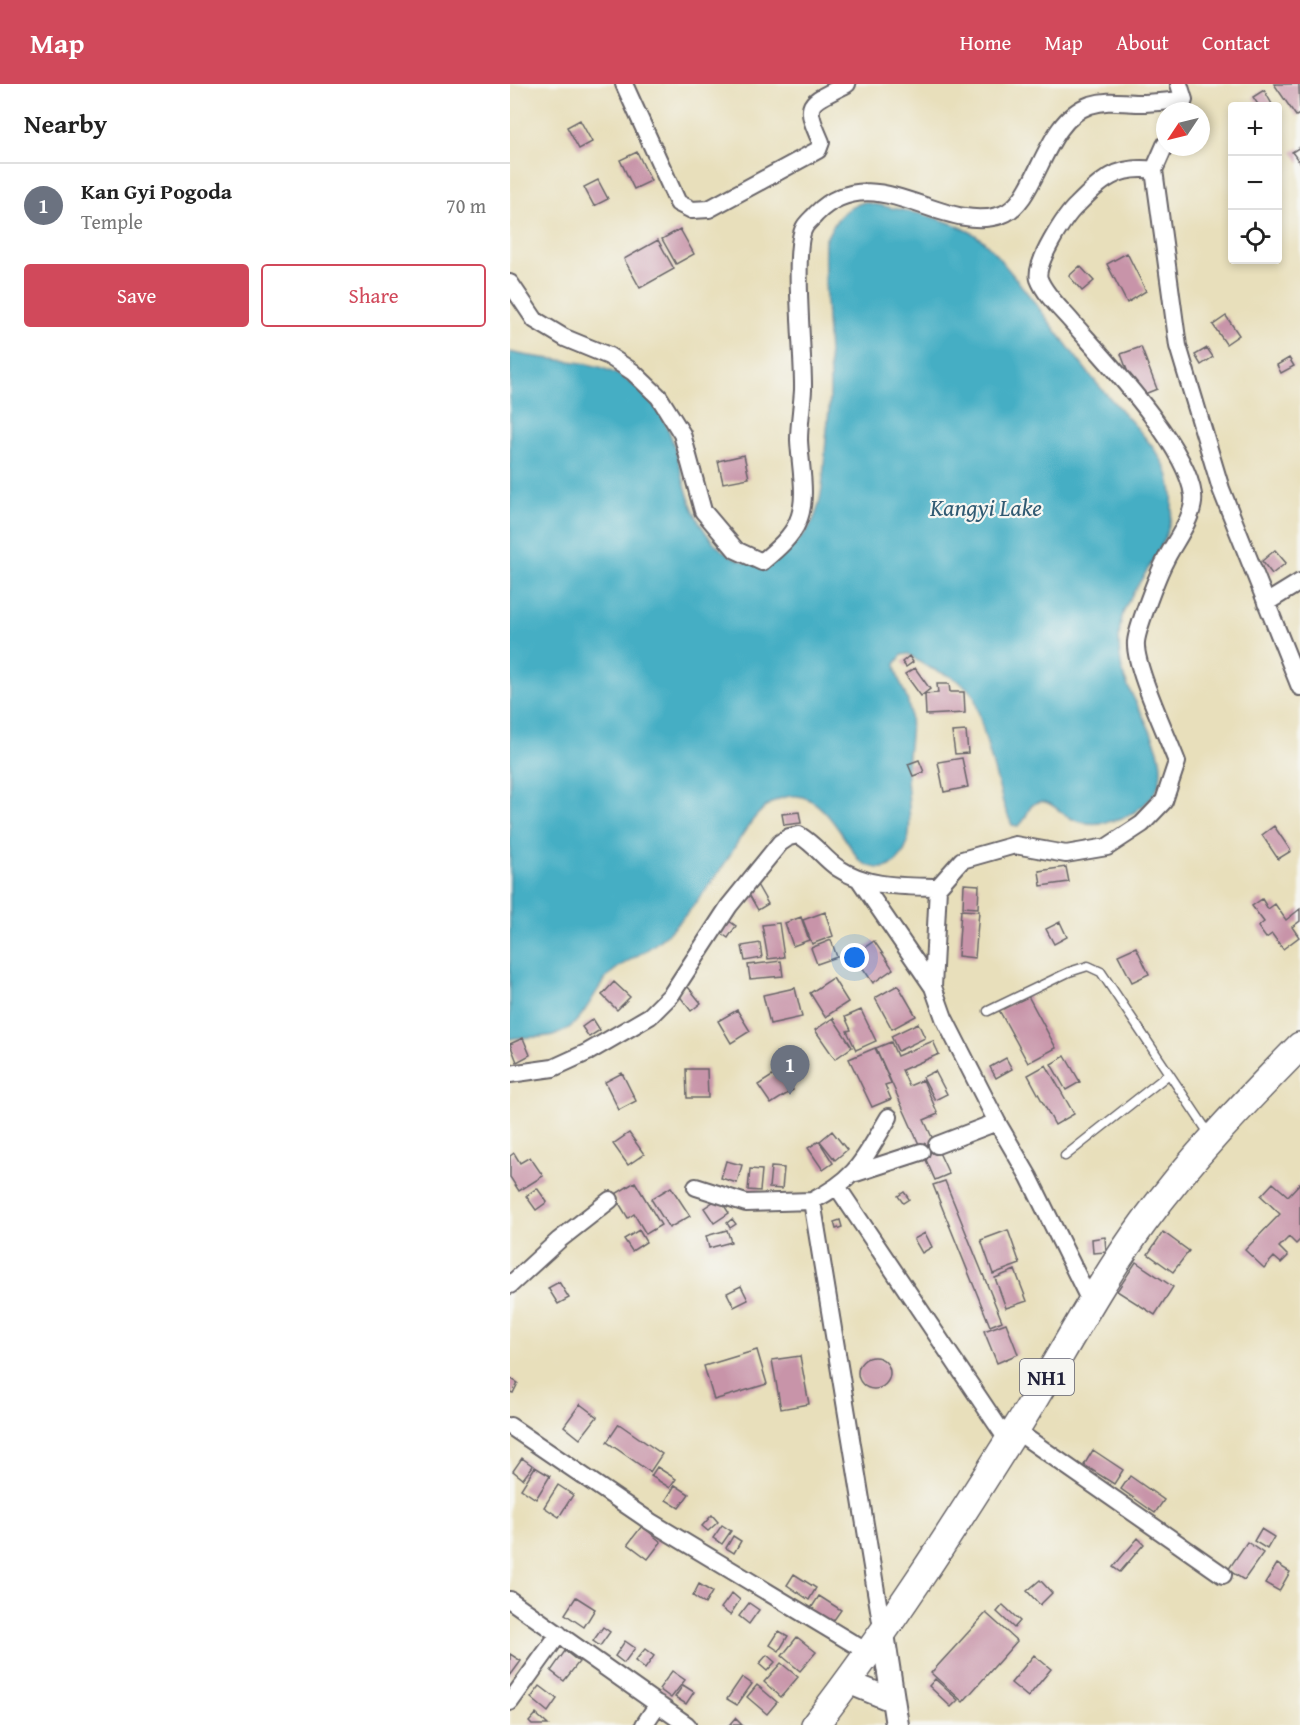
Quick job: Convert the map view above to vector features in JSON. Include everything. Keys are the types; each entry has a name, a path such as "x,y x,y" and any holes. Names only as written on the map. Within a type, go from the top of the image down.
{"highway":[{"name":"NH1","path":"815,1725 935,1558 1091,1303 1143,1223 1212,1138 1300,1046"}],"main road":[{"path":"876,1643 897,1725"},
{"path":"848,1682 892,1700"}],"street":[{"path":"624,84 678,203 692,210 710,209 819,150 821,142 810,117 810,107 814,101 847,84"},
{"path":"510,283 535,320 565,338 609,356 633,372 659,397 682,434 704,511 736,550 762,562 780,546 798,521 802,494 799,438 803,390 799,266 803,228 818,212 839,198 871,191 983,219 1004,215 1022,198 1048,146 1071,117 1080,111 1112,99 1137,103 1181,98"},
{"path":"1160,156 1154,170 1178,346 1221,489 1300,687"},
{"path":"933,987 938,887 962,860 1015,846 1066,854 1107,847 1142,824 1164,801 1177,762 1144,680 1136,643 1165,560 1181,536 1194,498 1188,474 1135,396 1053,299 1039,279 1040,261 1073,208 1104,178 1134,167 1154,170"},
{"path":"1266,603 1300,582"},
{"path":"510,1074 553,1068 588,1052 650,1016 671,995 729,906 780,843 789,837 799,835 808,840 836,867 859,879 880,885 938,887"},
{"path":"859,879 933,987 944,1018 997,1122 1029,1177 1091,1303"},
{"path":"696,1187 746,1203 812,1201 838,1188 856,1173 889,1117"},
{"path":"937,1145 997,1122"},
{"path":"856,1173 921,1152"},
{"path":"838,1188 1012,1435 1223,1575"},
{"path":"510,1285 550,1248 610,1200"},
{"path":"812,1201 876,1643"},
{"path":"510,1426 651,1522 876,1643"},
{"path":"510,1600 687,1725"},
{"path":"510,1702 559,1634"},
{"path":"644,1725 658,1704"}],"lane":[{"path":"988,1011 1069,972 1088,966 1101,972 1212,1138"},
{"path":"1065,1155 1169,1074"}],"water":[{"name":"Kangyi Lake","path":"864,202 947,222 982,240 996,254 1094,380 1144,436 1167,471 1172,494 1169,525 1165,539 1127,604 1120,625 1119,641 1125,679 1157,748 1161,766 1159,783 1151,798 1143,805 1114,821 1080,822 1070,818 1051,804 1038,802 1031,806 1021,824 1012,825 1004,806 974,696 951,677 927,666 909,654 902,655 895,664 910,715 907,779 910,821 906,847 900,858 886,867 874,868 867,865 860,861 831,819 813,802 802,797 791,796 779,799 768,805 749,825 721,869 680,921 651,947 609,975 575,1022 554,1035 510,1039 510,352 599,367 632,383 661,415 677,454 688,495 706,533 722,550 743,561 758,564 773,561 791,548 805,533 820,501 830,390 825,241 840,216 850,208"}],"building":[{"path":"1274,84 1299,84 1300,114 1296,116"},
{"path":"1264,90 1271,102 1256,102 1253,97"},
{"path":"580,120 592,142 579,149 567,127"},
{"path":"1300,147 1300,163 1292,152"},
{"path":"637,152 651,181 634,189 620,160"},
{"path":"598,180 608,199 594,206 584,187"},
{"path":"680,229 694,254 676,264 662,239"},
{"path":"658,240 674,269 640,288 624,259"},
{"path":"1127,253 1146,291 1127,303 1107,264"},
{"path":"1080,266 1094,281 1082,291 1069,276"},
{"path":"1226,316 1239,335 1226,344 1213,325"},
{"path":"1141,347 1157,389 1137,397 1121,354"},
{"path":"1207,348 1213,357 1201,365 1195,355"},
{"path":"1289,358 1294,366 1281,373 1277,365"},
{"path":"744,455 749,478 723,483 718,461"},
{"path":"1275,550 1286,563 1272,574 1262,561"},
{"path":"909,656 913,662 906,667 902,662"},
{"path":"915,668 930,689 921,696 905,674"},
{"path":"937,684 949,684 950,692 964,692 965,713 926,715 925,694 938,693"},
{"path":"966,731 968,753 955,754 952,732"},
{"path":"962,758 968,787 944,792 938,762"},
{"path":"919,760 924,772 913,776 908,764"},
{"path":"799,812 801,823 784,825 782,814"},
{"path":"1274,826 1291,851 1278,859 1262,835"},
{"path":"1066,867 1069,882 1041,886 1039,871"},
{"path":"756,883 768,904 758,910 746,889"},
{"path":"964,884 979,885 978,908 963,907"},
{"path":"1262,899 1268,909 1275,904 1286,920 1300,909 1300,921 1292,927 1299,937 1283,949 1272,934 1266,938 1258,927 1264,922 1252,906"},
{"path":"961,910 979,911 975,958 958,956"},
{"path":"825,912 833,936 812,944 803,920"},
{"path":"801,917 809,940 793,946 785,923"},
{"path":"729,921 736,926 728,938 721,933"},
{"path":"1060,922 1067,937 1054,944 1046,929"},
{"path":"779,923 784,957 768,959 762,925"},
{"path":"831,940 837,957 817,964 811,948"},
{"path":"874,941 893,969 873,983 854,955"},
{"path":"760,943 762,958 745,961 742,946"},
{"path":"1136,947 1149,974 1132,982 1118,955"},
{"path":"781,961 783,976 750,979 748,965"},
{"path":"833,978 848,1002 825,1017 810,993"},
{"path":"614,982 630,997 617,1010 602,995"},
{"path":"898,985 916,1016 892,1029 875,998"},
{"path":"688,987 701,1003 691,1011 678,994"},
{"path":"795,988 802,1017 770,1024 763,995"},
{"path":"1027,994 1056,1048 1028,1063 999,1010"},
{"path":"737,1010 750,1031 731,1043 718,1021"},
{"path":"861,1010 876,1041 856,1050 847,1031 851,1030 845,1017"},
{"path":"833,1018 852,1047 835,1059 815,1030"},
{"path":"593,1019 600,1030 589,1037 582,1027"},
{"path":"918,1023 925,1038 898,1051 891,1036"},
{"path":"523,1038 530,1055 517,1062 510,1044"},
{"path":"933,1041 939,1054 902,1070 909,1086 923,1080 938,1114 924,1120 949,1174 935,1180 876,1048 891,1042 897,1056"},
{"path":"875,1048 891,1083 885,1085 891,1099 872,1107 849,1059"},
{"path":"1065,1056 1080,1082 1066,1090 1051,1064"},
{"path":"1006,1058 1012,1069 996,1078 990,1067"},
{"path":"1046,1065 1074,1114 1055,1125 1028,1075"},
{"path":"686,1069 707,1069 708,1098 687,1098"},
{"path":"780,1071 793,1090 771,1104 758,1085"},
{"path":"935,1071 947,1094 935,1100 923,1077"},
{"path":"622,1073 636,1101 619,1110 605,1082"},
{"path":"832,1131 847,1150 835,1160 820,1141"},
{"path":"629,1133 644,1154 628,1165 613,1144"},
{"path":"819,1141 833,1163 823,1170 808,1148"},
{"path":"514,1153 520,1163 530,1157 543,1176 519,1191 510,1177 510,1156"},
{"path":"726,1161 742,1165 737,1183 721,1178"},
{"path":"771,1167 784,1168 782,1189 769,1188"},
{"path":"750,1169 762,1170 760,1191 748,1190"},
{"path":"945,1181 1002,1321 990,1326 933,1185"},
{"path":"635,1182 661,1225 646,1234 634,1214 628,1218 614,1195"},
{"path":"1273,1183 1288,1196 1300,1183 1300,1240 1296,1244 1289,1237 1279,1247 1288,1256 1281,1263 1274,1257 1264,1268 1245,1250 1280,1214 1261,1196"},
{"path":"671,1187 690,1216 669,1228 651,1199"},
{"path":"537,1188 547,1202 536,1210 526,1196"},
{"path":"904,1192 909,1199 903,1203 898,1196"},
{"path":"719,1198 729,1213 714,1223 704,1208"},
{"path":"732,1219 736,1224 730,1228 727,1223"},
{"path":"840,1220 842,1227 836,1229 834,1222"},
{"path":"639,1230 646,1242 632,1251 624,1239"},
{"path":"727,1230 731,1242 709,1248 706,1236"},
{"path":"1008,1230 1020,1264 993,1274 981,1240"},
{"path":"1163,1232 1189,1251 1173,1272 1148,1254"},
{"path":"925,1233 932,1247 922,1253 914,1239"},
{"path":"1105,1237 1106,1252 1093,1253 1092,1239"},
{"path":"1136,1262 1173,1287 1155,1315 1117,1291"},
{"path":"1015,1270 1027,1301 1006,1308 995,1278"},
{"path":"559,1282 569,1298 558,1304 548,1288"},
{"path":"741,1286 748,1300 734,1307 727,1293"},
{"path":"1006,1323 1018,1354 997,1363 984,1331"},
{"path":"757,1350 767,1384 714,1400 704,1366"},
{"path":"800,1356 809,1404 781,1409 772,1360"},
{"path":"874,1357 885,1362 890,1373 885,1384 874,1389 863,1384 858,1373 863,1362"},
{"path":"510,1378 518,1383 513,1393 510,1392"},
{"path":"580,1404 597,1417 580,1439 564,1426"},
{"path":"619,1424 662,1454 650,1472 607,1442"},
{"path":"1093,1450 1123,1470 1114,1484 1084,1465"},
{"path":"522,1458 533,1466 523,1479 513,1471"},
{"path":"535,1467 550,1476 536,1499 521,1489"},
{"path":"657,1467 676,1479 670,1488 651,1476"},
{"path":"1130,1476 1164,1500 1155,1513 1121,1489"},
{"path":"558,1485 573,1495 559,1517 544,1507"},
{"path":"675,1485 689,1494 679,1508 666,1500"},
{"path":"712,1515 718,1522 708,1531 702,1526"},
{"path":"722,1525 731,1531 722,1544 713,1538"},
{"path":"642,1526 661,1542 648,1559 628,1544"},
{"path":"1261,1529 1274,1537 1267,1549 1254,1541"},
{"path":"733,1536 741,1541 734,1553 726,1548"},
{"path":"1138,1538 1144,1544 1120,1572 1113,1567"},
{"path":"1247,1542 1263,1553 1244,1580 1228,1570"},
{"path":"1277,1564 1290,1572 1279,1591 1265,1583"},
{"path":"794,1574 816,1588 809,1600 787,1585"},
{"path":"1040,1580 1052,1593 1040,1605 1027,1591"},
{"path":"699,1584 712,1592 705,1604 693,1596"},
{"path":"732,1593 740,1600 730,1615 721,1608"},
{"path":"819,1596 841,1610 829,1627 808,1613"},
{"path":"576,1597 595,1609 584,1627 565,1614"},
{"path":"749,1603 759,1610 749,1624 739,1616"},
{"path":"1003,1605 1020,1621 1014,1628 997,1612"},
{"path":"986,1613 1017,1641 963,1702 931,1673"},
{"path":"603,1627 610,1632 600,1646 593,1641"},
{"path":"779,1631 788,1636 779,1651 770,1645"},
{"path":"797,1637 816,1652 800,1671 782,1656"},
{"path":"625,1641 635,1648 624,1663 615,1656"},
{"path":"645,1649 654,1656 645,1669 635,1661"},
{"path":"565,1651 579,1662 564,1681 551,1671"},
{"path":"510,1654 521,1661 510,1676"},
{"path":"767,1655 775,1662 767,1671 759,1664"},
{"path":"1034,1655 1051,1669 1028,1697 1011,1683"},
{"path":"781,1663 798,1677 781,1697 764,1682"},
{"path":"672,1671 685,1680 671,1698 659,1689"},
{"path":"742,1677 752,1684 737,1705 727,1699"},
{"path":"935,1679 958,1700 951,1707 929,1686"},
{"path":"683,1685 694,1692 686,1704 675,1697"},
{"path":"757,1685 777,1702 767,1714 747,1697"},
{"path":"540,1686 557,1699 548,1712 531,1698"},
{"path":"536,1714 548,1725 532,1725 529,1722"},
{"path":"735,1718 742,1725 729,1725"}],"place":[{"name":"Kan Gyi Pogoda","path":"790,1095"}]}
